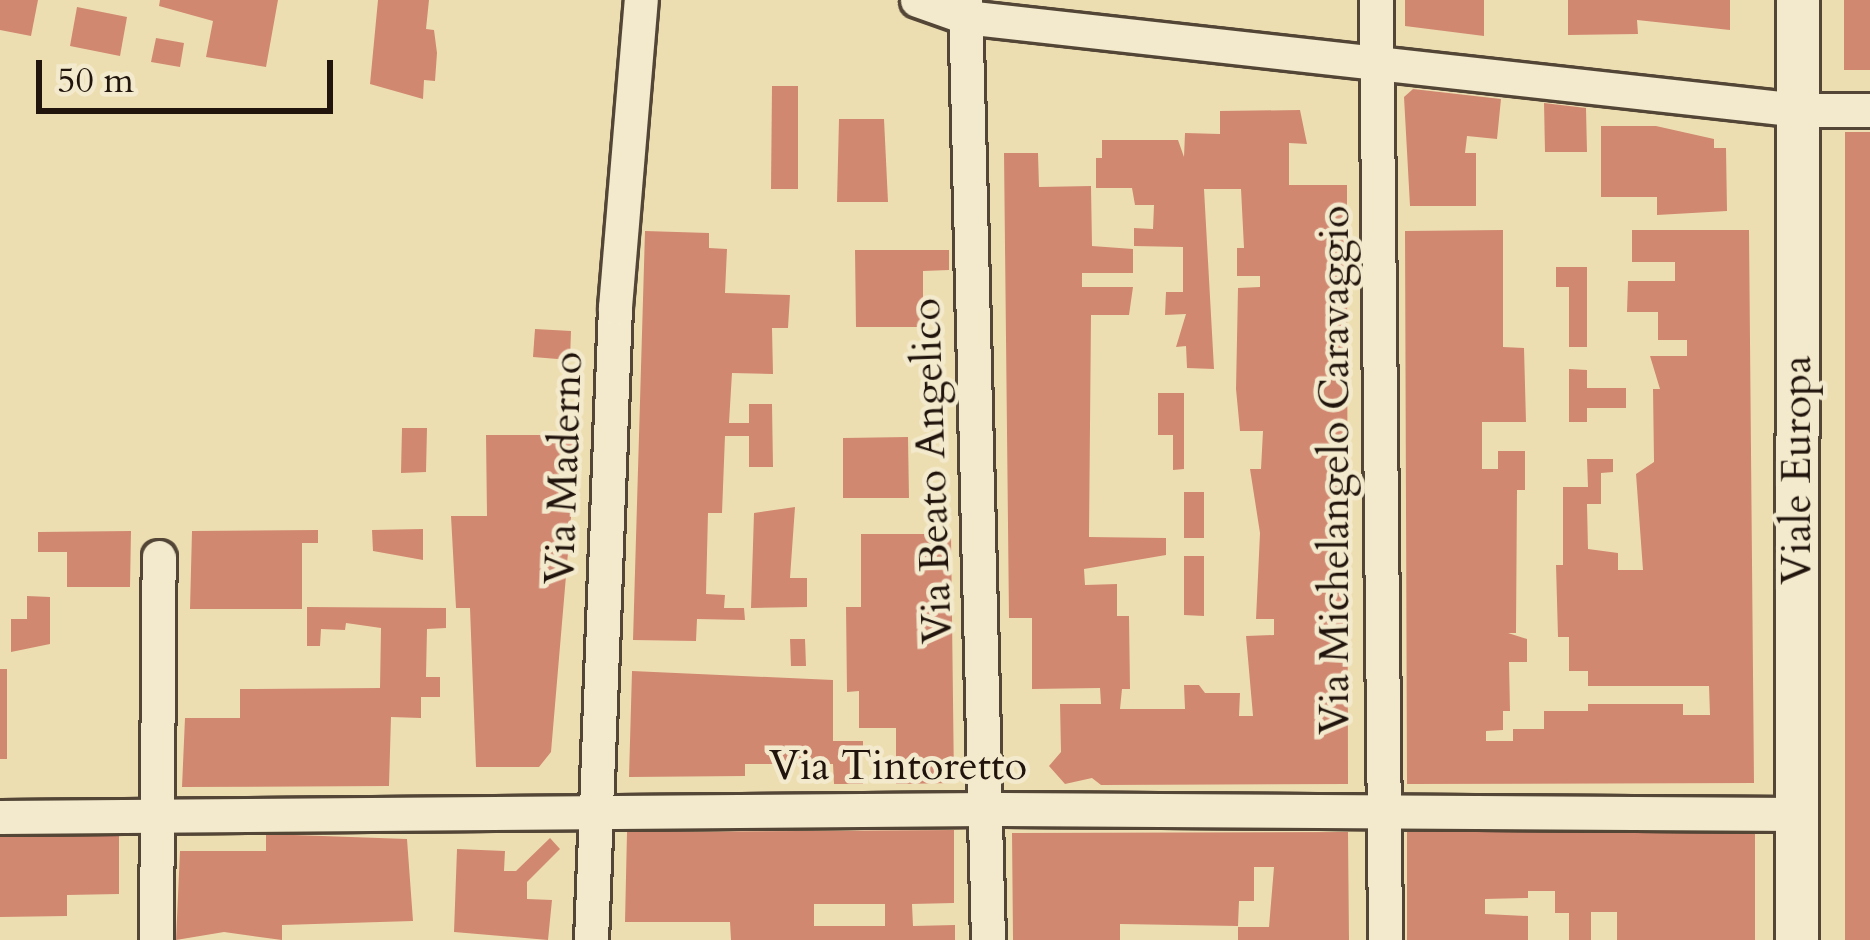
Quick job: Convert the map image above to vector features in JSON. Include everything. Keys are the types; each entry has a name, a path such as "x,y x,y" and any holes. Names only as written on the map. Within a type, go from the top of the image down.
{"street":[{"name":"Via Maderno","path":"591,940 614,307 641,0"},
{"path":"917,0 1798,110 1870,110"},
{"name":"Via Michelangelo Caravaggio","path":"1376,0 1385,940"},
{"name":"Viale Europa","path":"1797,940 1798,0"},
{"name":"Via Beato Angelico","path":"964,8 988,940"},
{"path":"156,940 159,556"},
{"name":"Via Tintoretto","path":"0,817 986,809 1796,814"}],"building":[{"path":"0,0 38,0 31,36 0,30"},
{"path":"160,0 278,0 266,67 206,57 213,21 159,6"},
{"path":"378,0 429,0 426,29 434,30 437,53 435,81 424,80 423,99 370,84"},
{"path":"1405,0 1484,0 1484,36 1405,26"},
{"path":"1568,0 1730,0 1730,30 1637,20 1638,34 1568,35"},
{"path":"1844,0 1870,0 1870,70 1844,70"},
{"path":"77,7 127,17 120,56 70,46"},
{"path":"156,38 184,43 180,67 151,62"},
{"path":"772,86 798,86 798,189 771,189"},
{"path":"1413,89 1501,99 1497,139 1467,136 1465,153 1476,153 1476,206 1410,206 1404,97"},
{"path":"1544,103 1586,108 1587,152 1545,152"},
{"path":"1300,110 1307,144 1289,143 1289,185 1347,185 1348,784 1101,785 1092,778 1065,784 1049,766 1061,752 1060,704 1101,704 1100,688 1032,689 1032,618 1009,618 1004,153 1038,153 1039,187 1091,186 1092,246 1133,249 1133,273 1082,273 1082,287 1133,287 1129,315 1091,315 1089,537 1166,538 1166,555 1084,569 1085,585 1117,584 1117,616 1129,616 1130,689 1122,689 1120,709 1185,709 1184,685 1199,685 1205,693 1240,693 1239,716 1253,716 1246,636 1274,635 1274,619 1256,619 1260,533 1250,469 1261,469 1263,431 1240,431 1236,389 1238,288 1260,287 1260,276 1237,276 1237,248 1244,248 1241,189 1204,189 1214,369 1187,368 1186,346 1176,347 1186,314 1165,315 1166,292 1183,292 1183,247 1134,246 1134,228 1153,229 1154,205 1135,205 1132,188 1096,188 1096,158 1102,158 1102,140 1178,140 1184,157 1185,133 1220,134 1220,111"},
{"path":"839,119 884,119 888,202 837,202"},
{"path":"1601,126 1656,126 1714,139 1714,148 1726,148 1727,211 1657,215 1657,197 1601,197"},
{"path":"1845,132 1870,132 1870,940 1845,940"},
{"path":"1503,230 1503,347 1524,348 1526,422 1482,422 1482,469 1498,469 1498,451 1525,451 1525,490 1517,490 1516,633 1508,633 1527,639 1527,662 1509,662 1510,711 1503,711 1503,730 1486,731 1486,741 1513,741 1513,729 1544,729 1544,711 1588,711 1588,704 1683,704 1683,715 1710,715 1709,686 1588,686 1588,671 1569,671 1569,637 1558,637 1556,565 1563,565 1563,487 1588,487 1587,459 1613,459 1613,472 1601,473 1601,504 1587,504 1588,549 1618,553 1618,570 1643,570 1636,474 1654,462 1653,389 1660,389 1650,356 1687,356 1687,340 1658,340 1658,312 1627,312 1628,281 1675,281 1675,262 1632,262 1632,230 1749,230 1754,783 1407,784 1405,231"},
{"path":"645,231 709,233 709,248 727,249 725,293 790,295 788,328 772,328 773,374 732,373 729,423 749,423 749,404 772,404 773,467 749,467 749,436 725,436 722,513 708,513 706,594 725,595 724,608 744,608 745,620 697,619 696,641 633,640"},
{"path":"855,250 949,250 949,270 923,271 923,327 856,327"},
{"path":"1556,267 1587,267 1587,347 1569,347 1569,287 1556,287"},
{"path":"535,329 571,331 570,360 533,357"},
{"path":"1569,369 1587,370 1587,388 1626,388 1626,408 1587,408 1587,422 1569,422"},
{"path":"1158,393 1184,393 1184,469 1173,470 1173,435 1158,435"},
{"path":"402,428 427,428 426,472 401,473"},
{"path":"486,435 578,435 551,752 539,767 476,767 470,608 456,608 451,516 487,516"},
{"path":"908,437 909,498 843,498 843,438"},
{"path":"1184,492 1204,492 1204,538 1184,538"},
{"path":"795,507 790,578 807,578 807,607 751,608 754,513"},
{"path":"423,529 423,560 373,551 372,530"},
{"path":"318,530 318,543 302,543 302,609 190,609 192,531"},
{"path":"131,531 130,587 67,587 67,552 38,552 38,532"},
{"path":"861,534 951,534 954,783 896,784 896,728 859,728 859,691 847,692 846,607 861,607"},
{"path":"1184,556 1204,556 1204,616 1184,615"},
{"path":"27,596 50,597 50,644 11,652 11,619 27,619"},
{"path":"307,607 446,608 446,628 427,629 426,677 440,677 440,697 421,697 421,718 391,717 389,786 182,787 185,718 240,718 240,689 380,688 381,628 346,623 345,630 321,629 320,646 307,646"},
{"path":"790,639 805,639 806,666 791,666"},
{"path":"0,669 7,669 7,759 0,759"},
{"path":"632,671 833,680 833,741 863,741 863,784 834,784 833,764 745,764 745,776 629,777"},
{"path":"954,830 954,903 912,904 913,926 955,925 955,940 731,940 730,922 625,922 627,832","holes":["814,904 885,904 885,926 814,926"]},
{"path":"1755,831 1755,940 1617,940 1617,912 1591,912 1591,940 1569,940 1569,913 1555,913 1555,891 1528,891 1528,898 1485,899 1485,914 1528,916 1528,940 1407,940 1407,832"},
{"path":"1348,832 1349,940 1238,940 1238,927 1269,927 1274,867 1254,867 1254,901 1239,901 1238,926 1120,924 1120,940 1013,940 1012,833"},
{"path":"266,834 407,839 413,921 282,925 282,940 224,932 176,940 180,851 266,851"},
{"path":"119,835 119,894 67,895 67,916 0,917 0,836"},
{"path":"550,838 560,849 527,882 527,899 552,900 548,940 454,932 457,849 505,851 504,871 516,871"}]}
